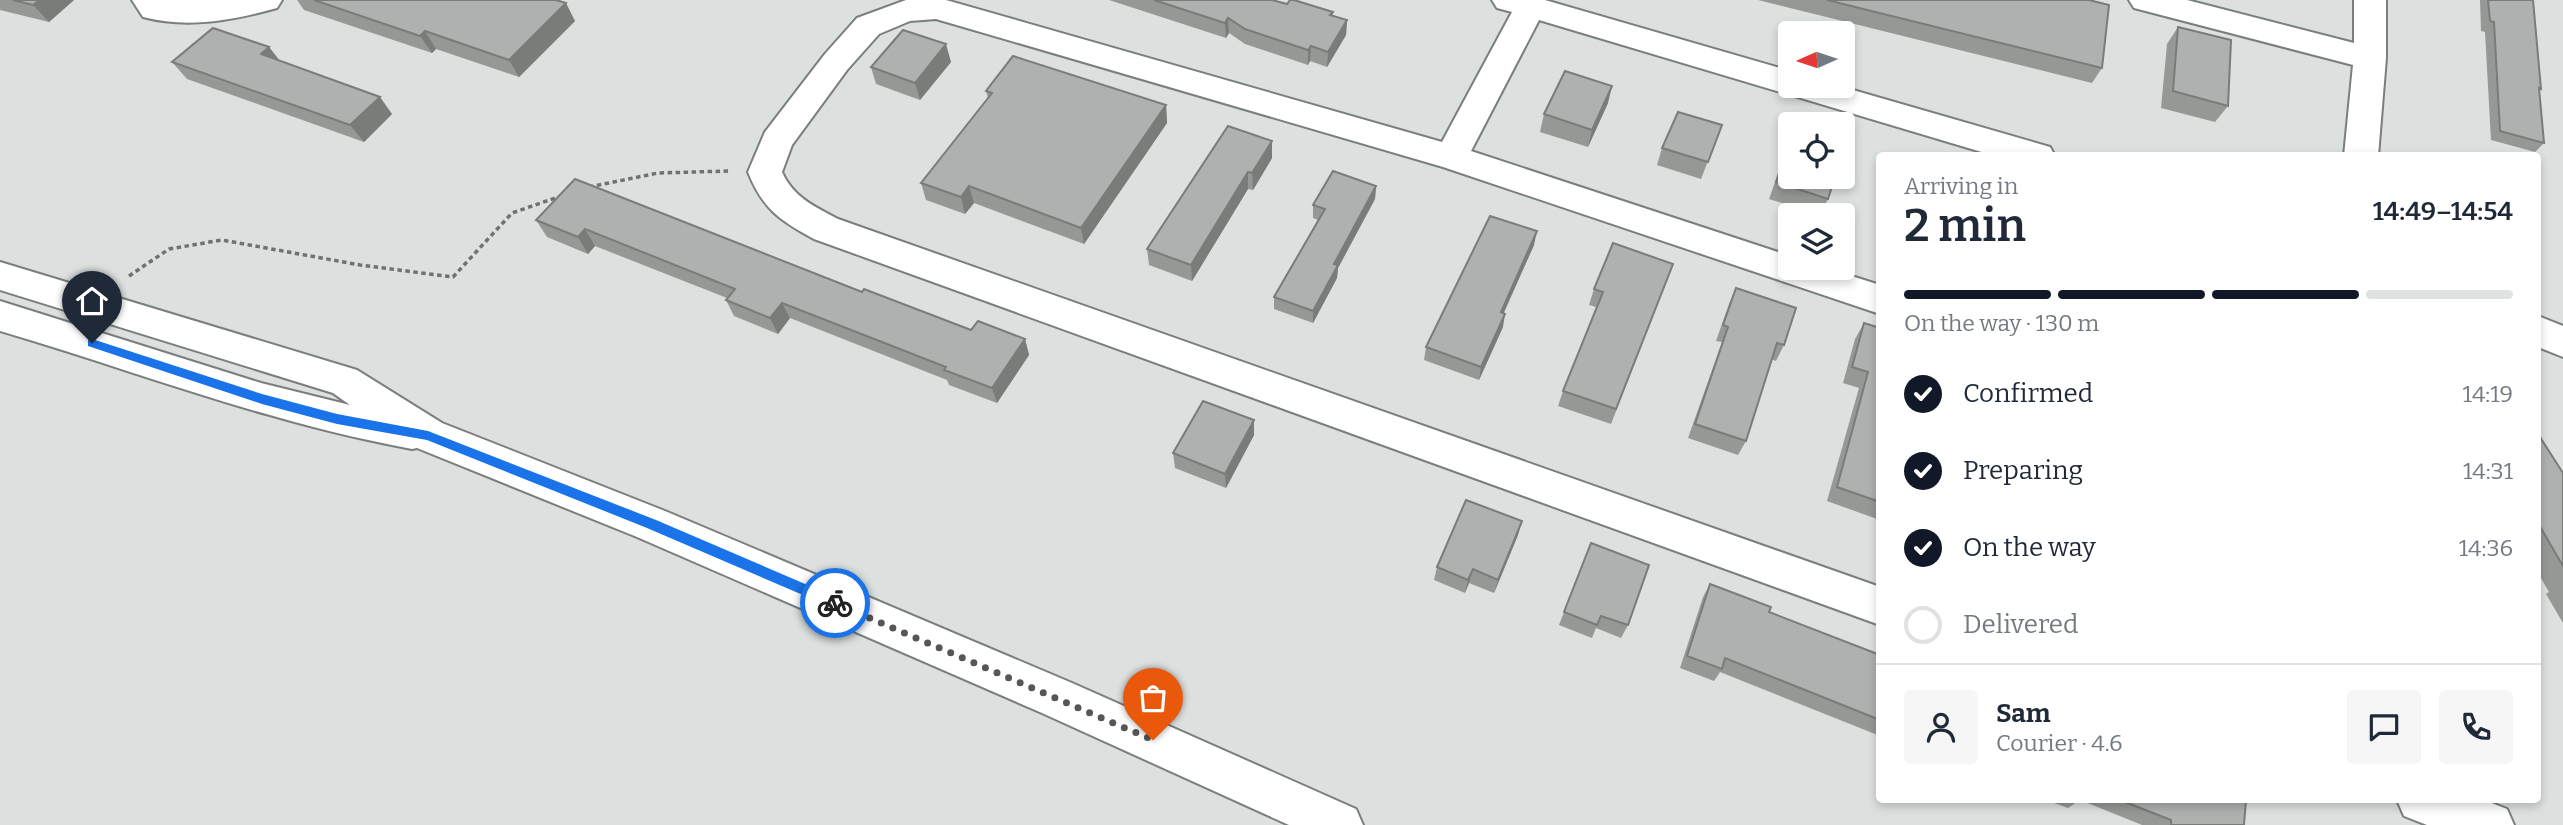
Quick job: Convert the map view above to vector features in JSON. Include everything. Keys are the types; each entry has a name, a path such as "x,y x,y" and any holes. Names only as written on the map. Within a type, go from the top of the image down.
{"main road":[{"path":"148,0 154,9 175,12 234,10 266,0"},
{"path":"2145,0 2370,58"},
{"path":"2361,152 2370,58 2370,0"},
{"path":"1451,157 1519,3 1778,79"},
{"path":"1876,299 1451,157 936,8 906,11 868,26 836,62 777,141 765,172 772,191 787,208 827,229 1876,605"},
{"path":"1841,98 2024,152"},
{"path":"0,276 98,304 245,354 344,381 428,435 652,524 1057,698 1340,825"},
{"path":"0,316 68,335 262,399 337,419 428,435"},
{"path":"2541,332 2563,342"},
{"path":"2429,803 2491,825 2494,803"}],"path":[{"path":"586,188 610,180 708,170 765,172"},
{"path":"98,304 133,272 169,249 222,240 360,265 453,276 512,213 573,192"}],"building":[{"path":"13,0 39,0 33,5"},
{"path":"314,0 556,0 566,3 509,60 425,31 420,36"},
{"path":"1154,0 1272,0 1287,4 1294,0 1333,12 1330,15 1347,20 1328,52 1311,46 1308,50 1245,29 1228,18 1225,23"},
{"path":"1827,0 2089,0 2109,5 2102,68"},
{"path":"2488,0 2533,0 2544,143 2500,131 2494,22 2490,21"},
{"path":"2178,27 2231,40 2228,106 2173,91"},
{"path":"213,28 269,47 261,54 380,97 350,125 172,62"},
{"path":"903,30 946,44 915,83 871,67"},
{"path":"1013,56 1166,105 1081,228 969,186 961,197 921,183 992,93 986,91"},
{"path":"1565,71 1612,86 1592,130 1544,114"},
{"path":"1678,112 1722,125 1708,162 1662,148"},
{"path":"1228,126 1272,141 1252,173 1248,172 1191,265 1147,249"},
{"path":"1333,171 1376,186 1334,264 1338,265 1313,311 1274,297 1325,209 1313,205"},
{"path":"575,179 862,292 864,289 971,330 978,321 1025,339 992,388 944,370 946,367 782,303 770,318 726,300 735,289 585,229 578,237 536,220"},
{"path":"1797,189 1831,189 1828,199"},
{"path":"1490,216 1537,231 1501,312 1505,314 1481,367 1426,347"},
{"path":"1613,243 1673,264 1616,409 1563,391 1603,292 1594,289"},
{"path":"1736,288 1796,308 1784,345 1777,343 1746,441 1695,424 1728,327 1723,325"},
{"path":"1864,323 1876,327 1876,501 1837,487 1868,372 1852,367"},
{"path":"1203,401 1254,420 1225,474 1173,453"},
{"path":"2541,439 2563,473 2563,566 2541,528"},
{"path":"1466,500 1522,521 1498,580 1473,569 1468,580 1437,567"},
{"path":"1591,543 1649,565 1628,625 1601,616 1597,625 1564,612"},
{"path":"1710,584 1771,607 1769,612 1876,653 1876,718 1725,658 1722,669 1687,656"},
{"path":"2128,803 2246,803 2244,825 2171,825 2171,820"}],"way so far":[{"path":"835,603 1153,740"}],"route":[{"path":"92,343 262,399 337,419 428,435 652,524 835,603"}]}
